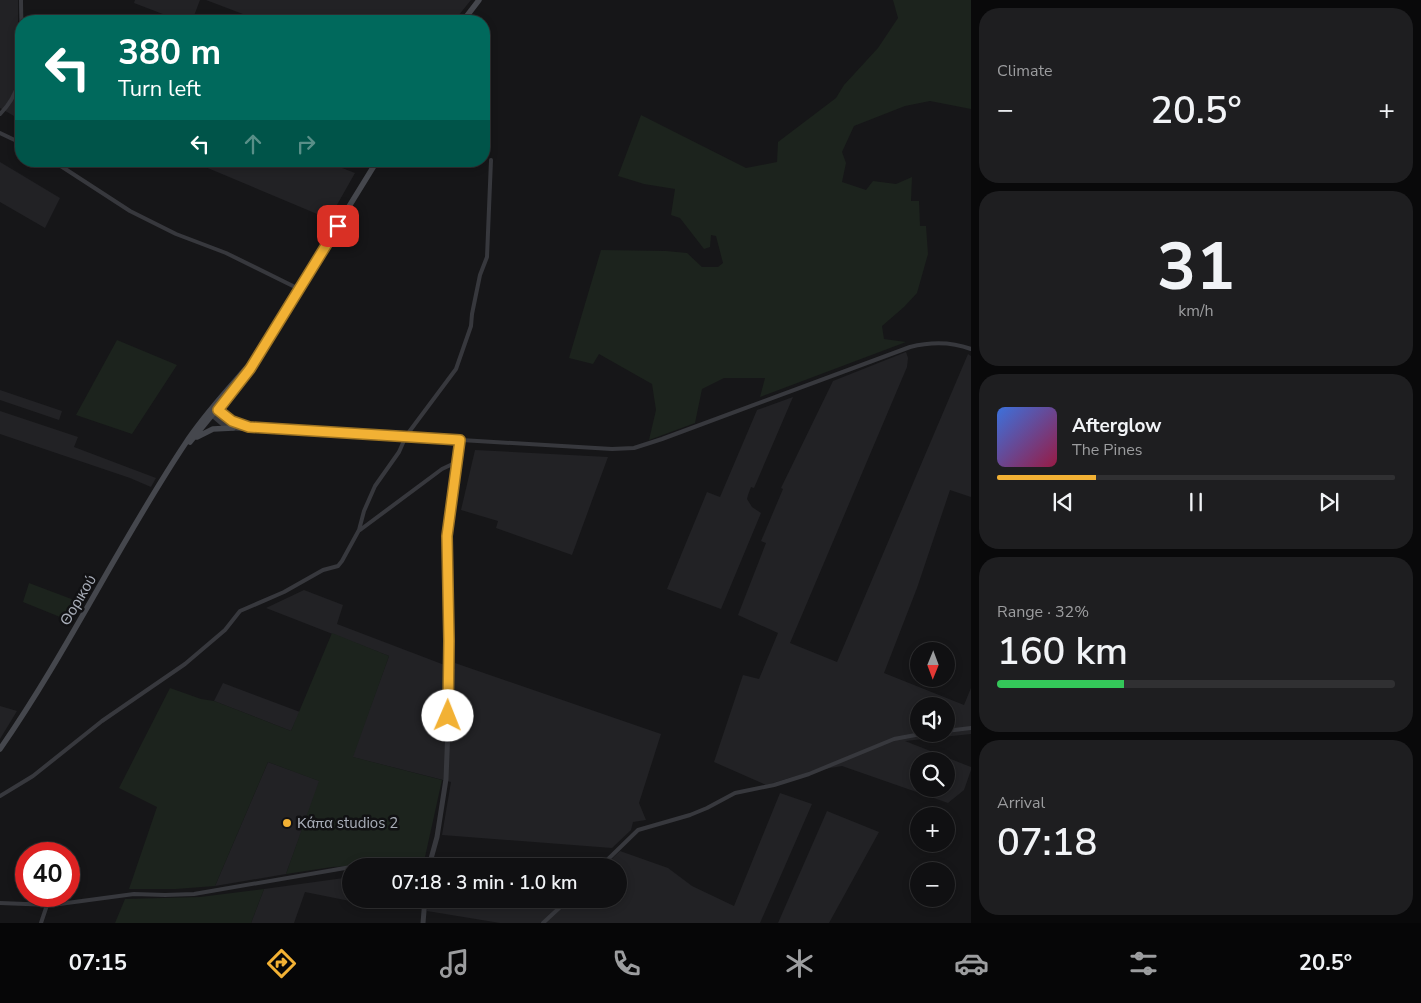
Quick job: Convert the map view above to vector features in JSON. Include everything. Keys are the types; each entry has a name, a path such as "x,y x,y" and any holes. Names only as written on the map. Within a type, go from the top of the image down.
{"main road":[{"path":"467,15 479,0"},
{"name":"Θορικού","path":"174,461 250,369 373,167"},
{"name":"Θορικού","path":"0,749 86,611 174,461 191,435 211,414"},
{"path":"188,444 204,432 213,429 233,428"}],"street":[{"path":"21,0 21,15"},
{"path":"0,114 15,94"},
{"path":"0,133 15,140"},
{"path":"0,796 32,776 102,721 185,664 225,630 240,610 284,592 323,570 338,566 359,530 364,511 375,486 399,452 406,436 456,369 471,326 480,275 486,257 492,160"},
{"path":"62,167 130,211 176,234 226,254 299,289"},
{"path":"211,414 224,425 233,428 249,427 612,449 634,448 910,347 929,344 952,344 971,349"},
{"path":"216,408 232,421 249,427"},
{"path":"431,858 437,837 447,771 449,703 447,536 460,440"},
{"path":"359,530 442,469 458,461"},
{"path":"955,730 971,728"},
{"path":"609,858 638,830 690,815 735,794 809,774 894,739 910,736"},
{"path":"80,901 134,894 194,894 342,869"},
{"path":"0,903 15,904"},
{"path":"41,923 46,907"},
{"path":"423,923 424,908"},
{"path":"543,923 559,908"}],"shaded area":[{"path":"0,0 18,0 18,15 15,15 15,117 0,108"},
{"path":"135,0 200,0 194,15 165,15 134,3"},
{"path":"206,0 471,0 459,15 245,15"},
{"path":"893,0 971,0 971,109 930,101 905,106 854,126 842,152 846,163 842,182 866,190 873,181 896,184 912,177 911,201 919,201 920,226 926,226 928,254 917,293 882,326 884,339 906,342 760,397 765,378 724,378 702,389 695,423 649,440 656,410 652,384 599,354 593,364 569,358 601,250 687,253 702,267 718,267 723,263 716,236 711,235 710,247 704,249 680,218 671,215 675,189 644,184 618,176 641,115 746,168 777,162 778,142 836,98 844,85 878,48 898,18"},
{"path":"0,162 60,198 45,228 0,202"},
{"path":"205,167 340,167 355,173 329,219"},
{"path":"117,340 177,365 132,434 76,415"},
{"path":"906,352 908,358 907,367 790,643 837,662 968,354 971,356 971,497 950,490 917,588 884,673 910,683 910,688 922,688 944,697 910,697 910,740 905,741 933,752 910,752 910,790 842,766 813,771 766,785 714,762 743,675 759,679 778,633 738,615 766,543 761,541 783,489 781,488 833,381"},
{"path":"0,390 62,411 59,420 0,400"},
{"path":"793,397 754,488 751,487 748,495 747,499 752,507 761,513 721,609 667,589 707,492 720,497 757,410"},
{"path":"0,411 78,437 74,447 156,478 151,487 130,478 0,434"},
{"path":"475,450 608,457 572,555 496,528 498,521 461,510"},
{"path":"29,583 82,603 70,621 23,602"},
{"path":"304,590 343,605 337,624 455,669 455,663 661,734 639,803 646,820 633,822 631,830 612,848 442,835 451,782 352,757 389,656 266,608"},
{"path":"332,633 389,656 353,757 442,780 425,858 342,858 342,866 286,874 319,781 268,762 215,886 176,889 129,889 157,807 119,788 170,688 201,699 214,701 291,731"},
{"path":"223,683 300,712 291,731 214,701"},
{"path":"971,688 971,734 955,736 955,701 964,705"},
{"path":"0,706 17,711 0,739"},
{"path":"955,761 971,767 971,770 964,790 948,803 931,797 955,797"},
{"path":"268,762 320,781 286,874 215,886"},
{"path":"780,793 812,804 760,923 500,923 427,911 427,908 627,908 627,858 613,858 620,851 668,868 692,886 734,906"},
{"path":"827,811 879,832 829,923 778,923"},
{"path":"342,878 342,899 305,892 294,923 251,923 264,889"},
{"path":"264,889 251,923 115,923 125,899 200,897"}],"place":[{"name":"Κάπα studios 2","path":"287,823"}],"route":[{"path":"338,226 250,369 218,410 232,421 249,427 460,440 447,536 448,716"}]}
